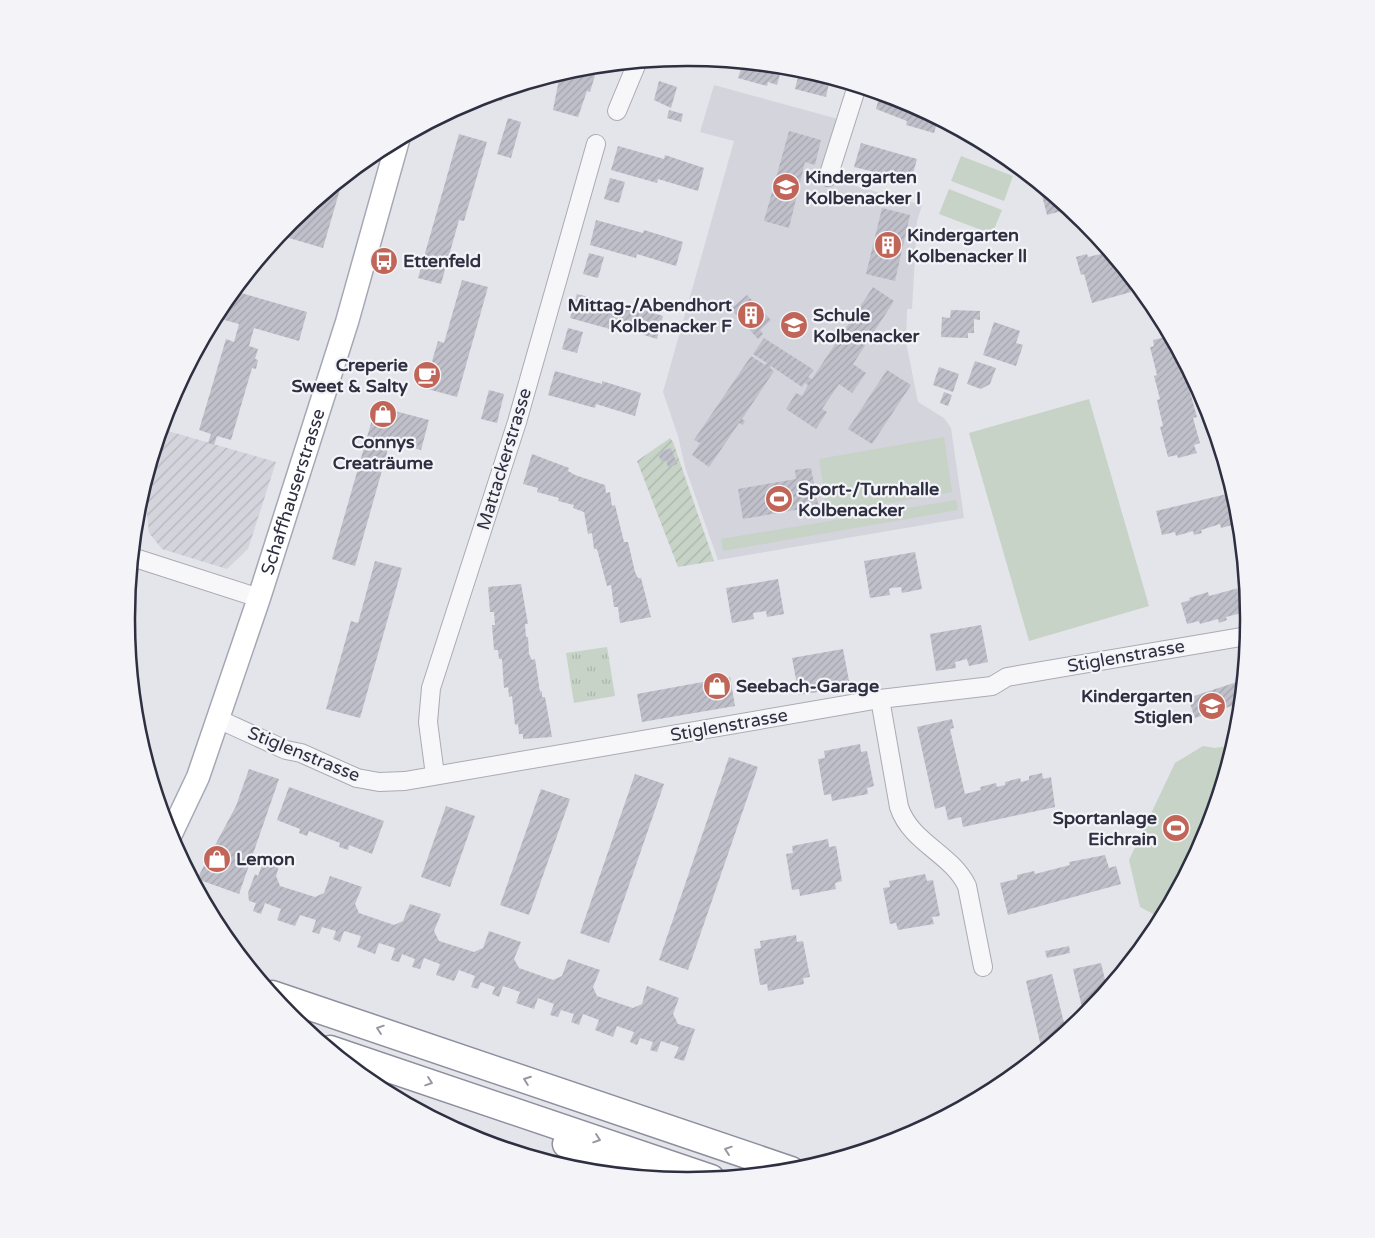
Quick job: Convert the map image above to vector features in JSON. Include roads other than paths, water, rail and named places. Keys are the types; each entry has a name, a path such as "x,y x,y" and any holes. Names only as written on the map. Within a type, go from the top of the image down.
{"highway":[{"path":"287,999 775,1164"},
{"path":"347,1055 693,1172"},
{"path":"517,1112 573,1148 626,1168"}],"main road":[{"name":"Schaffhauserstrasse","path":"175,826 192,791 259,598 347,322 395,150"}],"street":[{"path":"618,111 634,69"},
{"path":"828,177 855,93"},
{"name":"Mattackerstrasse","path":"435,775 428,722 431,688 517,422 596,144"},
{"path":"138,559 259,598"},
{"name":"Stiglenstrasse","path":"218,719 286,750 301,753 357,778 379,782 405,781 880,699 992,686 1007,677 1239,637"},
{"path":"880,699 898,807 902,818 915,835 956,869 963,878 967,886 983,967"}],"place":[{"name":"Kindergarten Kolbenacker I","path":"786,187"},
{"name":"Kindergarten Kolbenacker ll","path":"888,245"},
{"name":"Ettenfeld","path":"384,261"},
{"name":"Mittag-/Abendhort Kolbenacker F","path":"751,315"},
{"name":"Schule Kolbenacker","path":"794,325"},
{"name":"Creperie Sweet & Salty","path":"427,375"},
{"name":"Connys Creaträume","path":"383,414"},
{"name":"Sport-/Turnhalle Kolbenacker","path":"779,499"},
{"name":"Seebach-Garage","path":"717,686"},
{"name":"Kindergarten Stiglen","path":"1212,706"},
{"name":"Sportanlage Eichrain","path":"1176,828"},
{"name":"Lemon","path":"217,859"}]}
